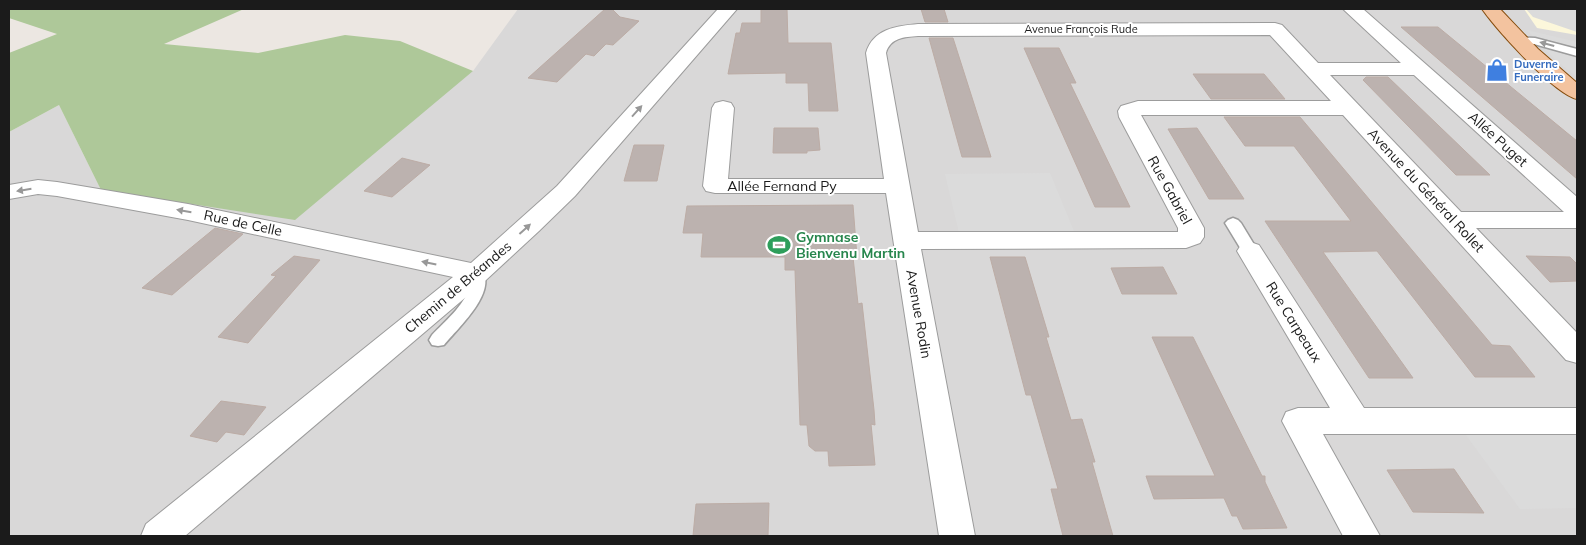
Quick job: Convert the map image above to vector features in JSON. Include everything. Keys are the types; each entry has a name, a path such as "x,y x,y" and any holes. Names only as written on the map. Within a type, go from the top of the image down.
{"main road":[{"path":"1491,9 1516,40 1574,86"}],"street":[{"name":"Chemin de Bréandes","path":"158,536 476,273 566,191 728,9"},
{"path":"1027,9 1036,29"},
{"path":"1199,9 1215,29"},
{"name":"Allée Puget","path":"1352,9 1577,210"},
{"name":"Avenue François Rude","path":"887,36 912,30 1275,29"},
{"name":"Avenue du Général Rollet","path":"1275,29 1577,352"},
{"name":"Avenue Rodin","path":"887,36 876,46 876,52 906,241 958,536"},
{"path":"1312,69 1419,68"},
{"name":"Allée Fernand Py","path":"723,108 715,186 897,186"},
{"name":"Rue Gabriel","path":"906,241 1186,240 1191,237 1191,228 1130,117 1129,111 1138,108 1348,108"},
{"name":"Rue de Celle","path":"9,192 38,187 94,195 188,212 476,273"},
{"path":"1455,220 1577,220"},
{"name":"Rue Carpeaux","path":"1250,251 1355,422"},
{"path":"1362,536 1298,421 1577,420"}],"lane":[{"path":"1516,40 1535,41 1577,53"},
{"name":"Rue Carpeaux","path":"1233,223 1250,251"},
{"path":"438,340 469,304 478,287 476,273"}],"shaded area":[{"path":"518,9 1577,9 1577,536 9,536 9,132 59,105 101,190 473,71"},
{"path":"1524,9 1577,9 1577,35 1537,28"},
{"path":"1526,9 1577,9 1577,32 1533,17"},
{"path":"1527,30 1577,42 1577,77 1555,60"},
{"path":"1050,173 1078,241 961,241 945,174"},
{"path":"1577,434 1577,508 1520,509 1466,435"}],"green space":[{"path":"9,9 244,9 164,44 258,53 345,35 400,41 473,71 295,220 101,190 59,105 9,132 9,53 57,34 9,18"}],"building":[{"path":"605,9 612,9 620,17 639,21 613,45 606,44 594,56 586,54 557,82 528,78"},
{"path":"761,9 787,9 788,43 831,43 838,111 809,111 808,83 786,83 786,73 728,74 736,33 740,33 742,23 761,23"},
{"path":"921,9 944,9 948,22 925,22"},
{"path":"1401,27 1438,27 1577,141 1577,179"},
{"path":"929,38 953,38 991,157 962,157"},
{"path":"1024,48 1059,48 1076,83 1070,83 1130,207 1095,207"},
{"path":"1193,74 1264,74 1285,99 1211,99"},
{"path":"1366,77 1388,77 1490,175 1456,175 1363,80"},
{"path":"1224,117 1300,117 1492,345 1510,346 1535,377 1475,377 1377,251 1323,252 1413,378 1369,378 1265,221 1351,221 1294,146 1245,146"},
{"path":"774,128 818,128 820,150 807,151 807,153 773,153"},
{"path":"1197,128 1244,199 1209,199 1168,129"},
{"path":"634,145 664,145 657,181 624,181"},
{"path":"402,158 430,165 392,197 364,191"},
{"path":"853,205 857,257 853,257 858,304 862,303 874,410 875,425 871,424 875,465 829,466 828,451 815,451 809,446 807,425 800,425 795,270 785,270 785,257 701,257 703,233 683,233 687,206"},
{"path":"215,228 243,234 172,295 142,288"},
{"path":"294,256 320,260 248,343 218,337 276,276 271,275"},
{"path":"1526,256 1570,257 1577,264 1577,281 1550,282"},
{"path":"990,257 1025,257 1049,337 1046,337 1071,420 1082,419 1095,462 1092,462 1113,536 1063,536 1051,489 1058,489 1031,395 1026,395"},
{"path":"1163,267 1177,294 1122,294 1111,268"},
{"path":"1152,337 1193,337 1262,476 1265,476 1265,482 1287,528 1243,529 1237,516 1232,516 1224,498 1154,499 1146,476 1215,476"},
{"path":"221,401 266,407 244,435 226,432 217,442 190,436"},
{"path":"1454,469 1484,513 1413,512 1387,470"},
{"path":"769,503 768,536 693,536 696,504"}],"place":[{"name":"Duverne Funeraire","path":"1497,70"},
{"name":"Gymnase Bienvenu Martin","path":"779,245"}]}
